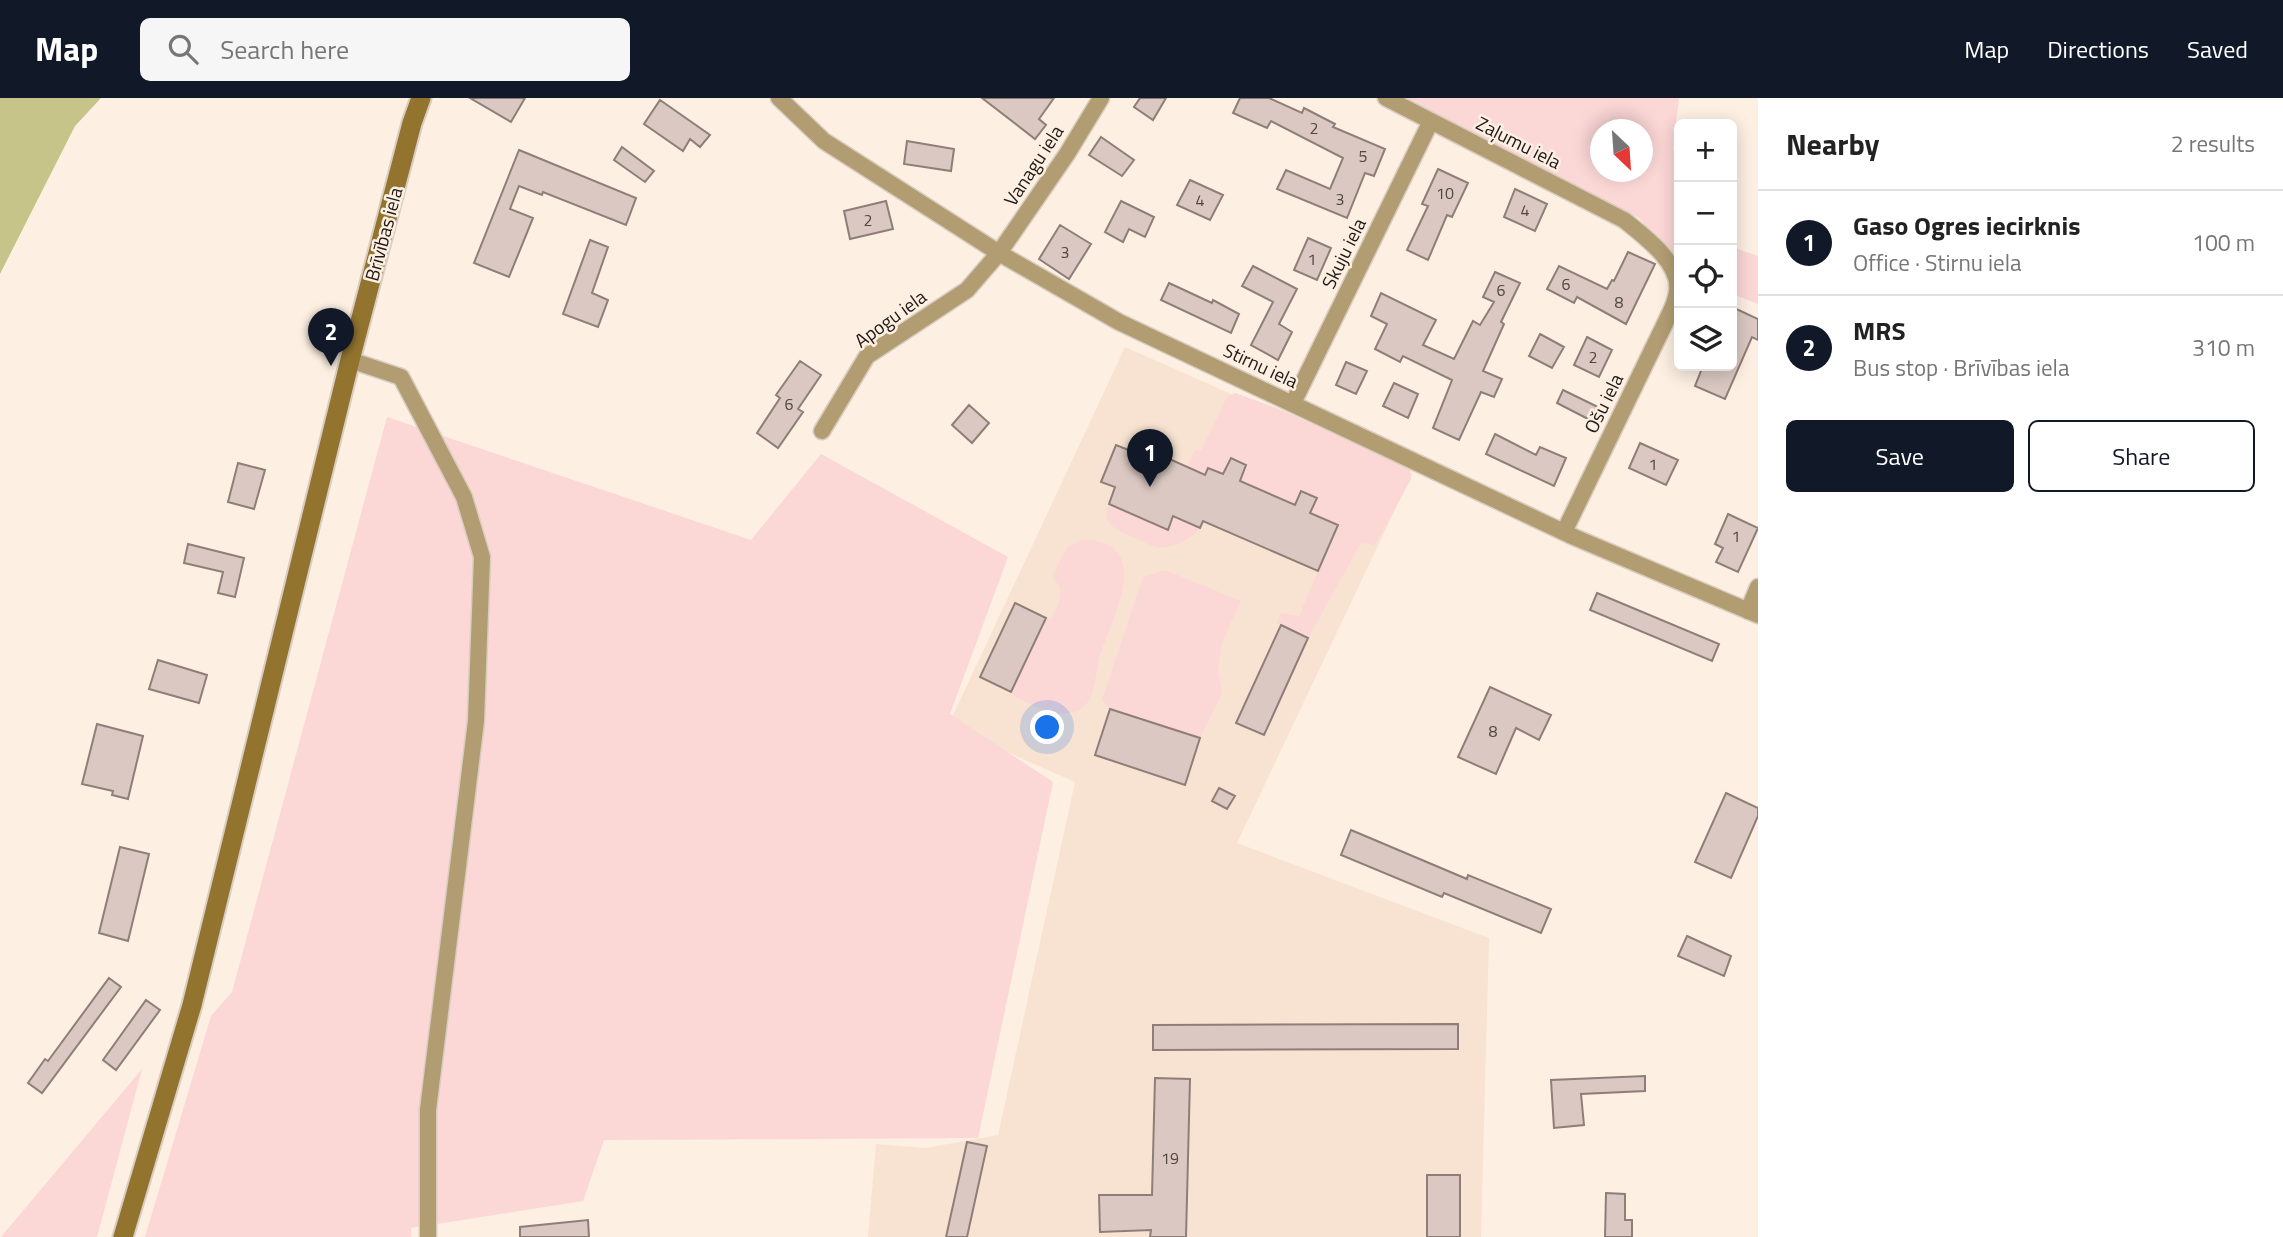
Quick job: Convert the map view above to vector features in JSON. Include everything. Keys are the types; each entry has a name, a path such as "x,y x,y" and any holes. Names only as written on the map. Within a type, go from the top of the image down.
{"main road":[{"name":"Brīvības iela","path":"123,1237 193,1001 349,365 412,123 421,98"}],"street":[{"name":"Stirnu iela","path":"779,98 824,141 999,253 1119,322 1564,532 1753,613"},
{"name":"Vanagu iela","path":"999,253 1067,154 1101,98"},
{"name":"Zaļumu iela","path":"1386,98 1624,220 1646,237 1674,269"},
{"name":"Skuju iela","path":"1293,403 1431,121"},
{"name":"Apogu iela","path":"822,430 867,356 967,290 999,253"},
{"name":"Ošu iela","path":"1564,532 1674,302"},
{"path":"349,365 401,377 464,497 482,557 476,721 428,1110 428,1237"},
{"path":"1753,613 1758,587"}],"shaded area":[{"path":"0,98 101,98 75,126 0,274"},
{"path":"1406,98 1679,98 1676,119 1674,119 1673,148 1674,262 1639,218"},
{"path":"1737,249 1758,256 1758,304 1737,296"},
{"path":"1125,347 1412,474 1237,843 1489,938 1481,1237 868,1237 876,1144 926,1148 998,1135 1075,782 948,726"},
{"path":"1235,393 1277,408 1410,468 1411,479 1375,545 1361,543 1308,638 1276,623 1281,613 1299,616 1338,525 1310,513 1317,498 1301,491 1295,505 1240,481 1246,465 1231,458 1223,474 1208,468 1202,481 1187,467 1195,450 1201,451 1227,397"},
{"path":"387,417 751,540 821,454 1008,557 950,714 1053,782 978,1138 604,1140 583,1201 411,1228 411,1237 145,1237 211,1016 232,992"},
{"path":"1109,504 1168,530 1173,516 1201,528 1167,547 1146,544 1123,533 1109,522"},
{"path":"1083,539 1105,544 1117,552 1123,563 1122,590 1088,701 1077,711 1053,712 1015,697 1011,692 1046,618 1051,620 1059,603 1060,588 1052,577 1067,547"},
{"path":"1165,570 1241,601 1222,642 1218,670 1222,693 1200,738 1110,709 1102,700 1143,577"},
{"path":"142,1069 97,1237 1,1237"}],"building":[{"path":"470,98 525,98 511,122"},
{"path":"982,98 1054,98 1039,119 1046,125 1035,139"},
{"path":"1140,98 1166,98 1153,120 1134,107"},
{"path":"1240,98 1269,98 1302,113 1304,108 1335,124 1333,127 1385,149 1374,176 1365,173 1347,218 1277,189 1286,170 1330,189 1343,158 1271,121 1267,128 1233,113"},
{"path":"660,100 710,135 700,147 690,139 683,151 644,124"},
{"path":"1101,137 1134,160 1122,176 1089,155"},
{"path":"907,141 954,149 951,171 904,164"},
{"path":"622,147 654,171 645,182 614,160"},
{"path":"519,150 636,198 626,225 543,192 542,195 519,186 510,209 533,218 509,277 474,263"},
{"path":"1438,169 1468,183 1452,217 1447,215 1428,260 1407,250 1428,206 1422,204"},
{"path":"1190,180 1223,195 1210,220 1177,205"},
{"path":"1515,189 1547,204 1535,231 1504,217"},
{"path":"886,201 893,229 850,239 844,211"},
{"path":"1121,201 1154,217 1145,237 1129,229 1123,242 1105,232"},
{"path":"1060,225 1091,244 1069,279 1039,259"},
{"path":"1308,238 1331,248 1317,280 1294,270"},
{"path":"590,240 608,247 592,293 608,300 598,327 563,314"},
{"path":"1628,252 1655,264 1626,324 1577,297 1574,303 1547,289 1559,266 1607,289 1612,280 1614,281"},
{"path":"1253,266 1297,289 1279,324 1292,332 1278,360 1251,345 1273,302 1242,286"},
{"path":"1495,272 1520,283 1501,322 1504,324 1483,371 1502,379 1494,397 1481,392 1459,440 1433,428 1452,380 1403,356 1400,362 1375,349 1387,324 1371,316 1381,293 1436,320 1423,345 1454,359 1473,321 1480,325 1494,302 1483,297"},
{"path":"1169,283 1212,303 1213,300 1239,314 1231,333 1161,300"},
{"path":"1737,309 1758,319 1758,340 1752,337 1725,399 1695,386 1701,371 1737,371"},
{"path":"1540,334 1564,347 1552,368 1529,356"},
{"path":"1587,337 1612,350 1599,377 1574,365"},
{"path":"800,361 821,375 798,409 803,412 778,448 757,433 780,398 776,395"},
{"path":"1346,362 1367,371 1356,394 1336,385"},
{"path":"1394,383 1418,394 1408,418 1383,406"},
{"path":"1563,390 1598,407 1592,421 1557,403"},
{"path":"969,405 989,423 972,443 952,425"},
{"path":"1495,434 1536,455 1540,447 1566,458 1554,486 1486,454"},
{"path":"1640,443 1678,460 1666,485 1629,468"},
{"path":"1136,444 1205,475 1208,468 1223,474 1231,458 1246,465 1240,481 1295,505 1301,491 1317,498 1310,513 1338,525 1318,571 1203,521 1200,528 1173,516 1168,530 1109,504 1115,487 1101,482 1116,445 1131,451"},
{"path":"238,463 265,470 254,509 228,502"},
{"path":"1728,514 1758,528 1738,572 1716,562 1723,548 1715,544"},
{"path":"188,544 244,558 235,597 218,593 223,572 184,563"},
{"path":"1597,593 1719,644 1712,661 1590,610"},
{"path":"1015,603 1046,618 1011,692 980,677"},
{"path":"1281,625 1308,638 1264,735 1236,723"},
{"path":"158,660 207,675 199,703 149,689"},
{"path":"1490,687 1551,715 1539,740 1516,728 1496,774 1458,757"},
{"path":"1110,709 1200,738 1185,785 1095,755"},
{"path":"97,724 143,736 128,799 112,795 113,791 82,784"},
{"path":"1219,788 1235,796 1227,809 1212,801"},
{"path":"1726,793 1758,808 1758,816 1731,878 1695,862"},
{"path":"1351,830 1467,879 1468,875 1551,909 1541,933 1444,893 1442,897 1341,855"},
{"path":"120,847 149,854 128,941 99,933"},
{"path":"1687,936 1731,956 1724,976 1678,956"},
{"path":"109,978 121,987 42,1093 28,1083 45,1059 48,1061"},
{"path":"146,1000 160,1010 116,1070 103,1060"},
{"path":"1458,1024 1458,1049 1153,1050 1153,1025"},
{"path":"1645,1076 1645,1091 1581,1094 1584,1125 1554,1128 1551,1080"},
{"path":"1155,1078 1190,1079 1186,1237 1150,1237 1151,1230 1100,1232 1099,1195 1152,1195"},
{"path":"967,1142 987,1146 967,1237 946,1237"},
{"path":"1427,1175 1460,1175 1460,1237 1427,1237"},
{"path":"1606,1193 1625,1194 1625,1220 1632,1220 1632,1237 1605,1237"},
{"path":"588,1220 589,1237 520,1237 520,1227"}],"place":[{"name":"MRS","path":"331,366"},
{"name":"Gaso Ogres iecirknis","path":"1150,487"}]}
